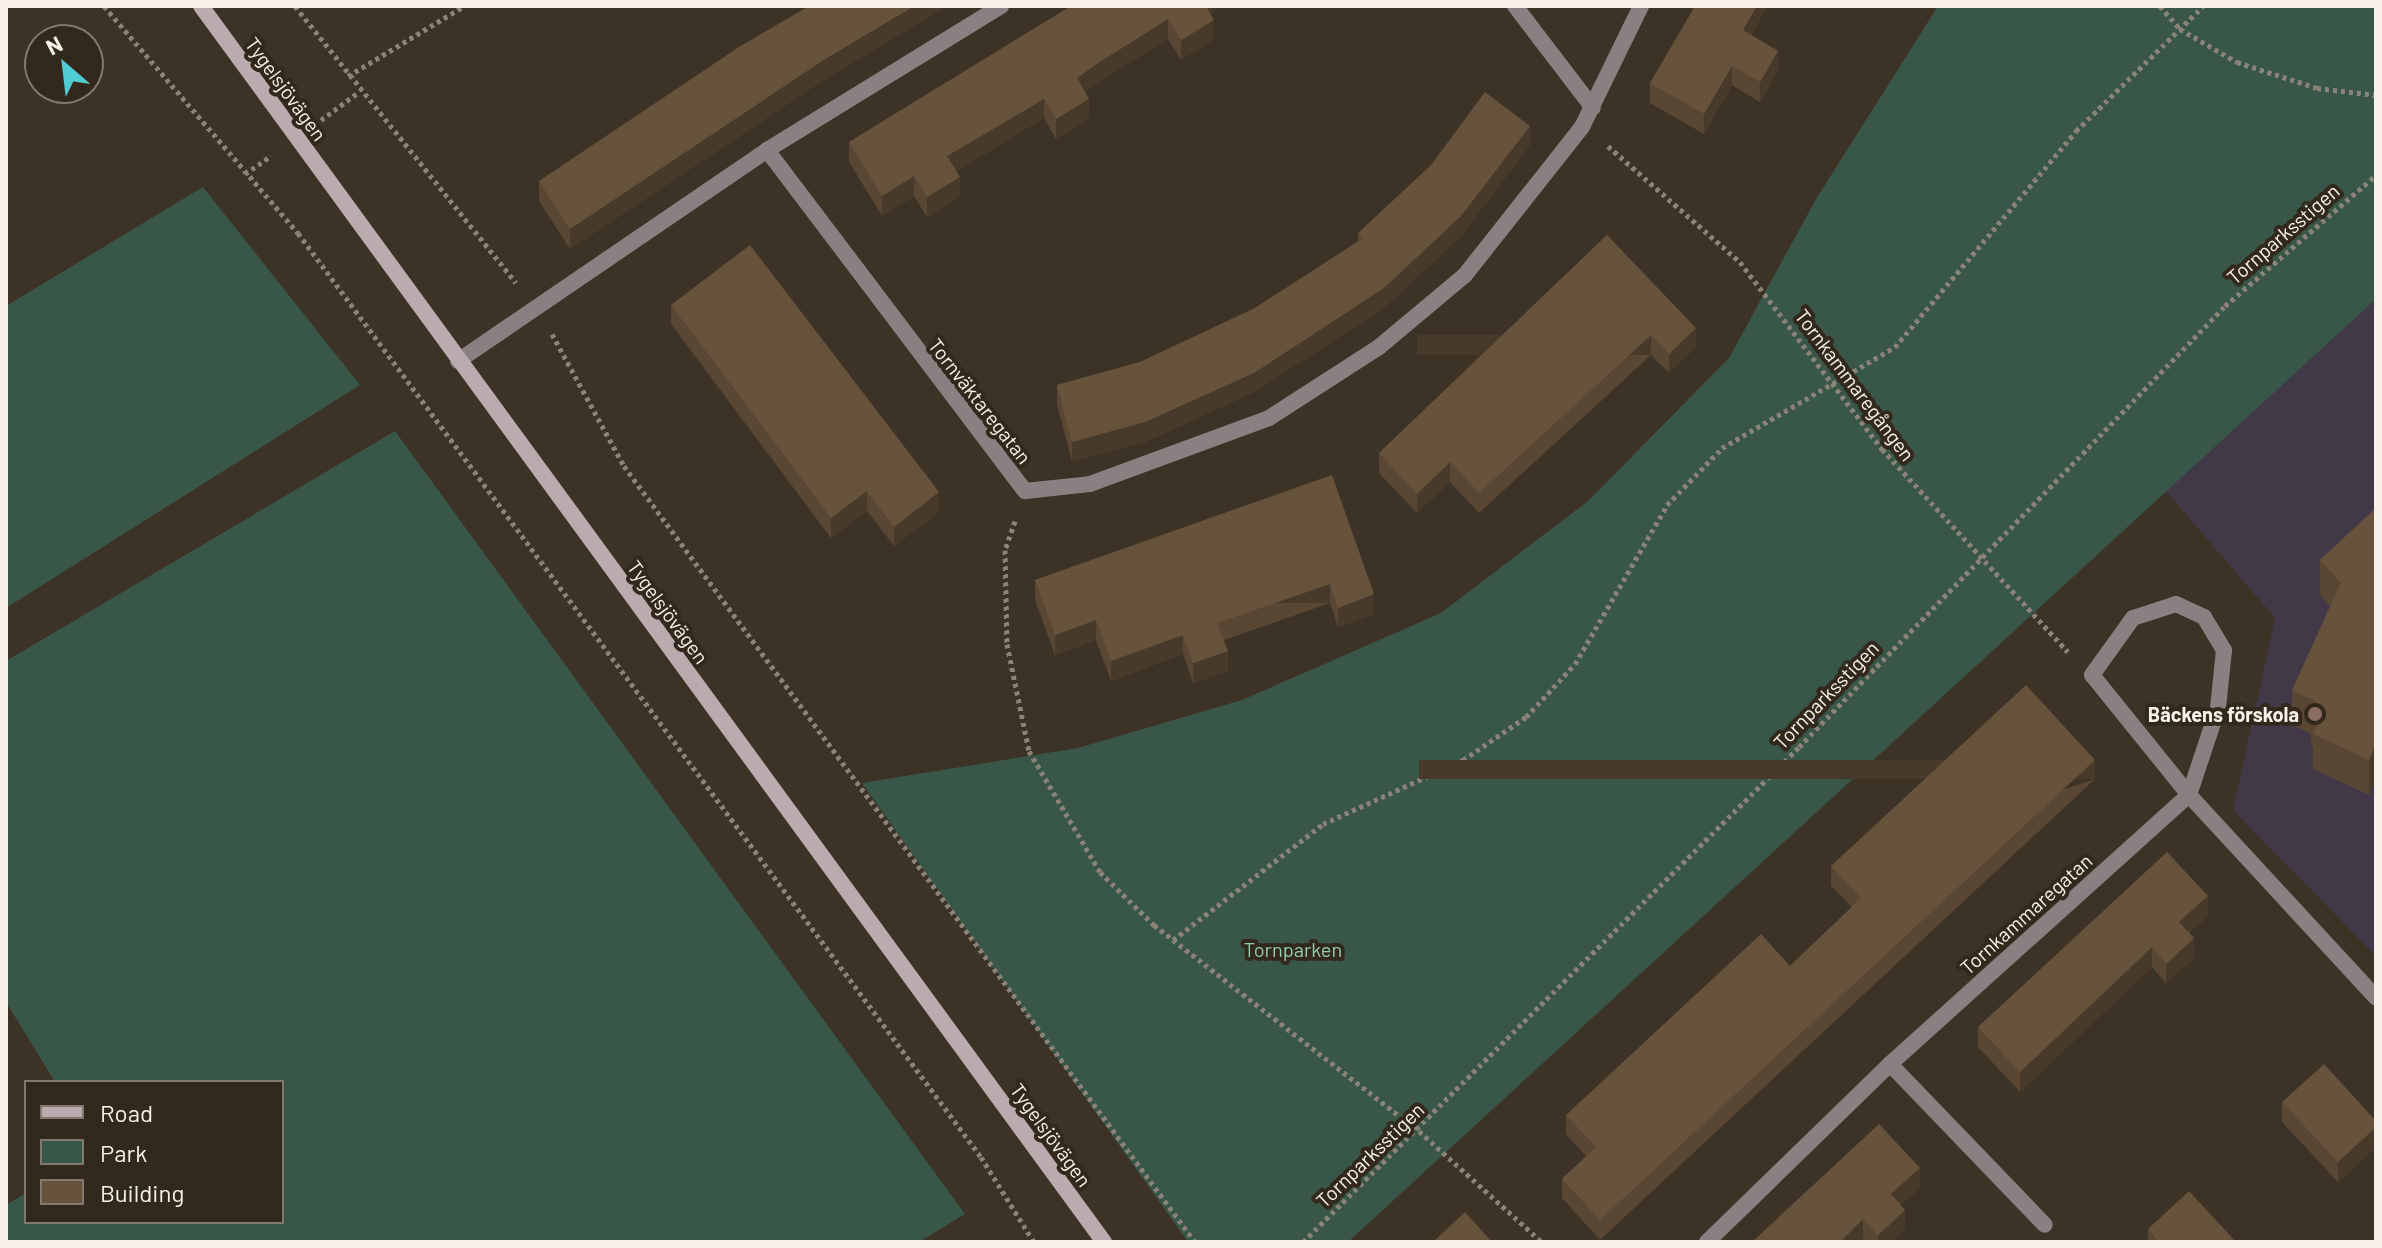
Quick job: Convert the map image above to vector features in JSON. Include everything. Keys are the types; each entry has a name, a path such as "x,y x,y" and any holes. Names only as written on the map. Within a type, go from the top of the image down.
{"main road":[{"name":"Tygelsjövägen","path":"201,6 1104,1242"}],"street":[{"path":"458,361 767,150 1001,6"},
{"path":"1515,6 1593,108"},
{"name":"Tornväktaregatan","path":"767,150 1025,491 1090,484 1198,449 1315,390 1465,275 1582,127 1641,6"},
{"name":"Tornkammaregatan","path":"1707,1242 1890,1064 2189,795 2218,708 2224,650 2204,617 2176,604 2133,618 2092,675"},
{"path":"2092,675 2122,720 2376,998"},
{"path":"1890,1064 2045,1225"}],"path":[{"path":"104,6 298,233 981,1157 1034,1242"},
{"path":"295,6 347,76 536,310 624,466 1195,1242"},
{"path":"347,76 464,6"},
{"path":"2160,6 2180,29 2237,62 2317,88 2376,95"},
{"path":"1173,940 1323,824 1463,760 1526,717 1575,664 1667,505 1722,448 1895,347 1926,316 2076,131 2203,6"},
{"name":"Tornkammaregången","path":"1582,127 1713,234 1832,385 1977,559 2092,675"},
{"name":"Tornparksstigen","path":"1303,1242 1419,1131 2225,306 2376,175"},
{"path":"1025,491 1005,550 1007,644 1029,751 1100,872 1173,940 1419,1131 1542,1242"}],"shaded area":[{"name":"Bäckens förskola","path":"2376,299 2376,956 2233,810 2275,618 2165,490"}],"green space":[{"name":"Tornparken","path":"1938,6 2376,6 2376,299 1348,1242 1188,1242 862,783 1078,748 1242,700 1441,613 1588,501 1729,358 1816,199"},
{"path":"203,187 360,385 6,608 6,306"},
{"path":"395,431 965,1214 919,1242 6,1242 6,1205 24,1194 24,1224 284,1224 284,1080 54,1080 6,1002 6,661"}],"building":[{"path":"809,6 914,6 822,61 570,229 539,181 739,47"},
{"path":"1071,6 1206,6 1214,20 1181,40 1168,19 1077,78 1089,99 1056,119 1044,99 947,156 960,177 927,197 914,176 882,196 849,142"},
{"path":"1695,6 1757,6 1743,30 1778,51 1760,82 1732,66 1704,114 1650,83"},
{"path":"1485,92 1530,126 1461,216 1384,288 1254,373 1145,422 1072,442 1057,385 1140,362 1255,308 1363,238 1358,233 1431,165"},
{"path":"1607,235 1696,328 1669,354 1651,335 1479,493 1450,462 1417,494 1379,453"},
{"path":"750,245 939,492 894,527 867,491 831,518 671,305"},
{"path":"1332,475 1374,594 1338,608 1330,584 1217,623 1228,651 1193,663 1183,635 1111,661 1096,620 1055,635 1035,580"},
{"path":"2376,508 2376,743 2369,760 2313,734 2321,716 2311,711 2316,701 2292,690 2341,583 2320,560"},
{"path":"2026,685 2095,760 1600,1220 1562,1179 1596,1147 1566,1115 1761,934 1790,966 1861,898 1831,866"},
{"path":"2167,852 2208,896 2179,922 2194,938 2166,964 2152,947 2020,1072 1978,1027"},
{"path":"2324,1064 2376,1121 2376,1127 2338,1162 2282,1102"},
{"path":"1879,1124 1920,1168 1891,1194 1905,1210 1878,1235 1863,1219 1840,1242 1752,1242"},
{"path":"2189,1191 2236,1242 2159,1242 2148,1229"},
{"path":"1465,1212 1492,1242 1433,1242"}],"place":[{"name":"Bäckens förskola","path":"2315,714"}]}
